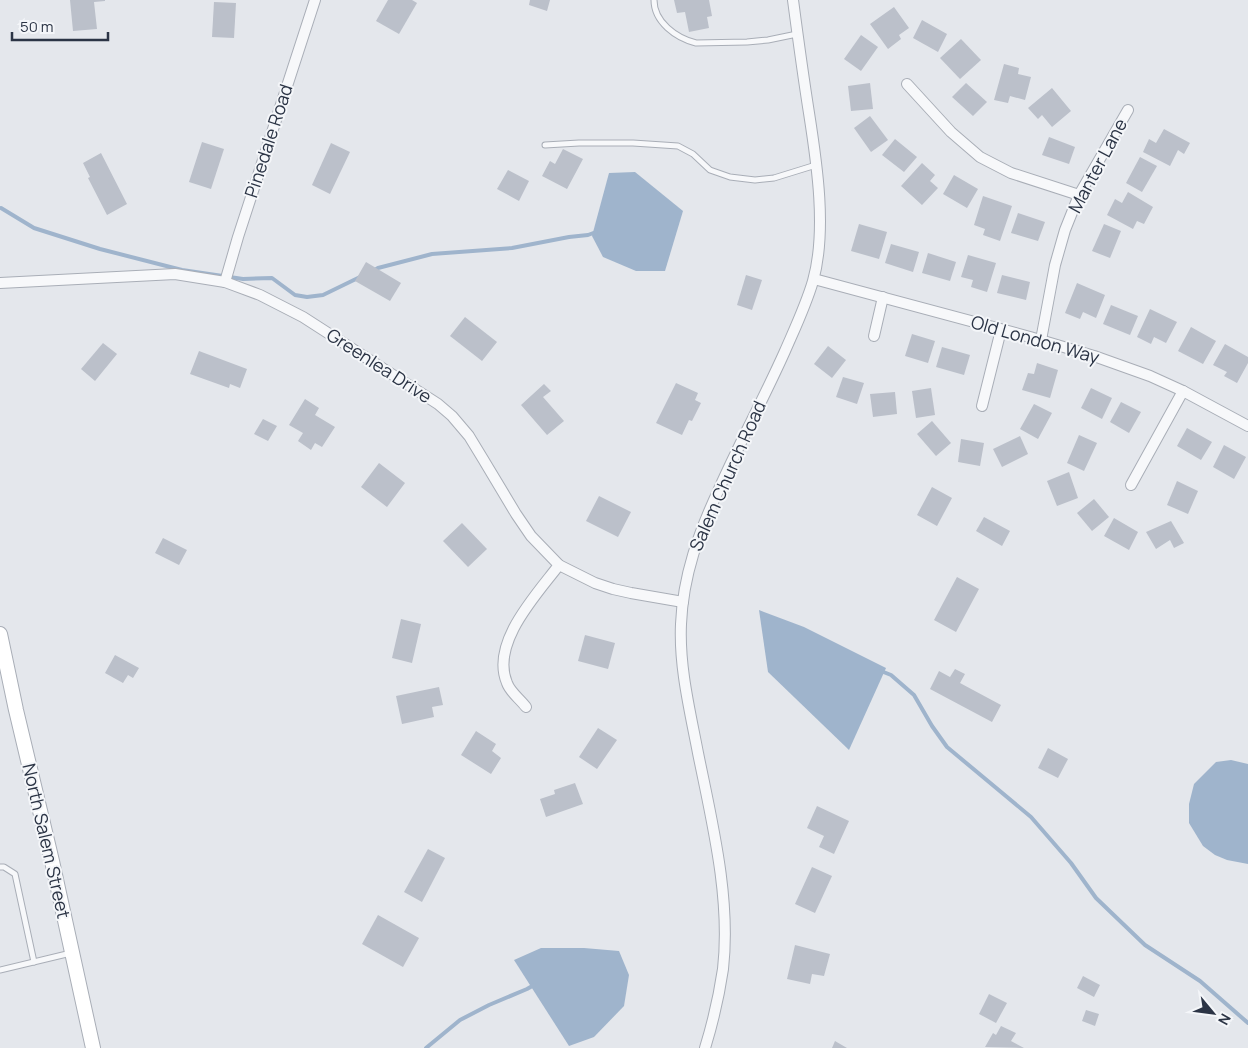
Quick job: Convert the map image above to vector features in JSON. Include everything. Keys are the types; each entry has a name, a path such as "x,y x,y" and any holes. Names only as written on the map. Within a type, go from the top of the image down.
{"main road":[{"name":"North Salem Street","path":"0,634 52,861 92,1048"}],"street":[{"name":"Pinedale Road","path":"224,282 315,0"},
{"name":"Salem Church Road","path":"705,1048 714,1017 723,967 724,913 717,854 690,712 681,643 681,622 686,581 692,556 706,516 796,327 814,279 819,223 817,165 793,0"},
{"path":"908,84 951,132 980,157 1012,173 1079,195"},
{"name":"Manter Lane","path":"1041,340 1055,265 1065,230 1079,195 1128,110"},
{"name":"Greenlea Drive","path":"0,283 175,274 224,282 260,295 303,317 438,404 452,416 469,436 531,536 559,565 595,583 613,589 683,602"},
{"name":"Old London Way","path":"814,279 1094,356 1150,376 1248,426"},
{"path":"874,336 883,297"},
{"path":"982,406 1001,330"},
{"path":"1131,484 1183,392"},
{"path":"526,706 507,684 502,669 506,646 519,618 559,565"}],"lane":[{"path":"654,0 659,20 679,36 696,43 747,42 797,34"},
{"path":"546,145 633,142 678,146 693,154 710,170 730,177 755,180 774,178 817,165"},
{"path":"0,867 4,867 15,874 34,962"},
{"path":"0,970 71,953"}],"water":[{"path":"635,172 683,211 665,271 636,271 603,257 592,236 609,173"},
{"path":"759,610 804,627 886,668 849,750 768,672"},
{"path":"1231,760 1248,764 1248,864 1227,860 1215,855 1203,846 1189,823 1189,804 1194,784 1216,762"},
{"path":"541,948 584,948 619,951 629,975 624,1006 594,1037 569,1046 514,960"}],"building":[{"path":"70,0 105,0 94,2 97,29 73,31"},
{"path":"388,0 412,0 417,3 399,34 376,21"},
{"path":"530,0 550,0 547,11 529,5"},
{"path":"674,0 709,0 712,16 707,17 709,28 689,32 685,12 677,13"},
{"path":"214,2 236,3 234,38 212,37"},
{"path":"894,7 909,28 899,35 901,39 888,49 870,24"},
{"path":"922,20 947,34 938,52 913,38"},
{"path":"861,35 878,47 861,71 844,59"},
{"path":"961,39 981,60 960,79 940,58"},
{"path":"1004,64 1019,68 1018,74 1031,77 1025,100 1010,96 1008,103 994,100"},
{"path":"870,83 873,109 851,111 848,86"},
{"path":"966,83 987,102 973,116 952,97"},
{"path":"1052,88 1071,111 1052,127 1042,115 1038,119 1028,108"},
{"path":"870,116 888,140 871,152 854,128"},
{"path":"1164,129 1190,143 1184,154 1178,150 1170,166 1143,152 1149,139 1156,143"},
{"path":"1049,137 1075,147 1069,164 1042,155"},
{"path":"895,139 917,157 904,172 882,155"},
{"path":"202,142 224,149 211,189 189,182"},
{"path":"331,143 350,152 330,194 312,185"},
{"path":"563,149 583,159 567,189 542,176 550,161 555,164"},
{"path":"101,153 127,204 107,215 88,178 90,177 83,163"},
{"path":"1140,157 1157,166 1142,192 1126,183"},
{"path":"922,163 935,175 930,181 938,188 922,205 901,186"},
{"path":"508,170 529,181 519,201 497,189"},
{"path":"954,175 978,189 967,208 943,194"},
{"path":"1128,192 1153,207 1144,224 1137,221 1133,229 1107,215 1115,199 1122,203"},
{"path":"983,196 1012,206 1000,241 983,235 985,229 974,225"},
{"path":"1018,213 1045,222 1038,241 1011,233"},
{"path":"859,224 887,232 879,259 851,251"},
{"path":"1104,224 1121,231 1110,258 1092,251"},
{"path":"891,244 919,252 913,272 885,263"},
{"path":"928,253 956,262 950,281 922,273"},
{"path":"968,255 996,263 987,292 971,287 973,280 961,277"},
{"path":"366,262 401,283 390,301 355,281"},
{"path":"746,275 762,280 752,310 737,305"},
{"path":"1002,275 1030,282 1026,300 997,293"},
{"path":"1077,283 1105,295 1096,318 1083,312 1080,319 1065,313"},
{"path":"1111,305 1138,316 1130,335 1103,324"},
{"path":"1150,309 1177,322 1166,343 1154,337 1151,344 1137,337"},
{"path":"465,317 497,342 482,361 450,336"},
{"path":"1191,327 1216,341 1203,364 1178,351"},
{"path":"912,334 935,341 928,363 905,356"},
{"path":"103,343 117,354 95,381 81,369"},
{"path":"1225,344 1248,357 1248,363 1237,383 1224,376 1227,372 1213,365"},
{"path":"828,346 846,360 832,378 814,364"},
{"path":"942,347 970,355 964,375 936,367"},
{"path":"199,351 247,369 240,388 230,384 229,388 190,374"},
{"path":"1037,363 1058,370 1050,398 1022,390 1028,373 1034,374"},
{"path":"843,377 864,383 857,404 836,397"},
{"path":"676,383 698,393 695,400 701,403 692,421 689,420 682,435 656,423"},
{"path":"544,384 551,391 543,397 564,421 547,435 521,405"},
{"path":"931,388 935,415 916,418 912,391"},
{"path":"1091,388 1112,398 1102,419 1081,408"},
{"path":"895,392 897,414 873,417 870,394"},
{"path":"305,399 319,408 315,415 335,427 322,447 315,443 311,450 298,441 303,433 289,425"},
{"path":"1121,402 1141,412 1129,433 1110,422"},
{"path":"1034,404 1052,413 1038,439 1020,429"},
{"path":"263,419 277,426 268,441 254,434"},
{"path":"932,421 951,443 936,456 917,434"},
{"path":"1187,428 1212,442 1201,460 1177,446"},
{"path":"1079,435 1097,443 1084,471 1067,463"},
{"path":"1020,436 1028,454 1002,467 993,449"},
{"path":"961,439 984,443 980,466 958,462"},
{"path":"1224,445 1246,457 1234,479 1213,467"},
{"path":"379,463 405,483 387,507 361,487"},
{"path":"1069,472 1078,498 1057,506 1047,481"},
{"path":"1177,481 1198,491 1188,514 1167,505"},
{"path":"932,487 952,498 937,526 917,515"},
{"path":"599,496 631,512 618,537 586,521"},
{"path":"1094,499 1109,517 1092,531 1077,513"},
{"path":"984,517 1010,531 1002,546 976,531"},
{"path":"1114,518 1138,532 1129,550 1104,536"},
{"path":"1171,521 1184,543 1174,548 1170,540 1156,549 1146,532"},
{"path":"462,523 487,549 468,567 443,541"},
{"path":"163,538 187,550 179,565 155,553"},
{"path":"957,577 979,589 956,632 934,620"},
{"path":"401,619 421,624 412,663 392,658"},
{"path":"585,635 615,643 608,669 578,661"},
{"path":"115,655 139,668 133,678 128,675 123,683 105,673"},
{"path":"955,669 965,674 960,683 1001,705 992,722 930,689 939,671 950,677"},
{"path":"439,687 443,705 432,707 434,717 402,724 396,696"},
{"path":"598,728 617,740 597,769 579,757"},
{"path":"476,731 496,744 492,751 501,758 491,774 461,755"},
{"path":"1048,748 1068,759 1058,778 1038,768"},
{"path":"575,783 583,804 546,817 540,799 555,794 554,790"},
{"path":"817,806 849,821 834,854 819,847 824,836 807,828"},
{"path":"428,849 445,858 422,902 404,892"},
{"path":"812,867 832,876 815,913 795,904"},
{"path":"378,915 419,938 403,967 362,944"},
{"path":"795,945 830,954 824,976 812,974 810,984 787,979"},
{"path":"1083,976 1100,985 1094,997 1077,988"},
{"path":"989,994 1007,1003 996,1023 979,1014"},
{"path":"1086,1010 1099,1014 1095,1026 1082,1021"},
{"path":"1001,1026 1016,1033 1011,1041 1024,1048 985,1047 993,1033 996,1035"},
{"path":"835,1041 847,1048 832,1048"}],"waterway":[{"path":"1,208 34,228 100,249 182,270 243,279 272,278 295,295 307,297 323,295 360,277"},
{"path":"373,271 432,254 512,248 596,232"},
{"path":"881,671 891,675 914,695 947,747 1031,817 1071,863 1096,898 1145,945 1200,981 1248,1023"},
{"path":"426,1048 460,1020 534,985"}]}
